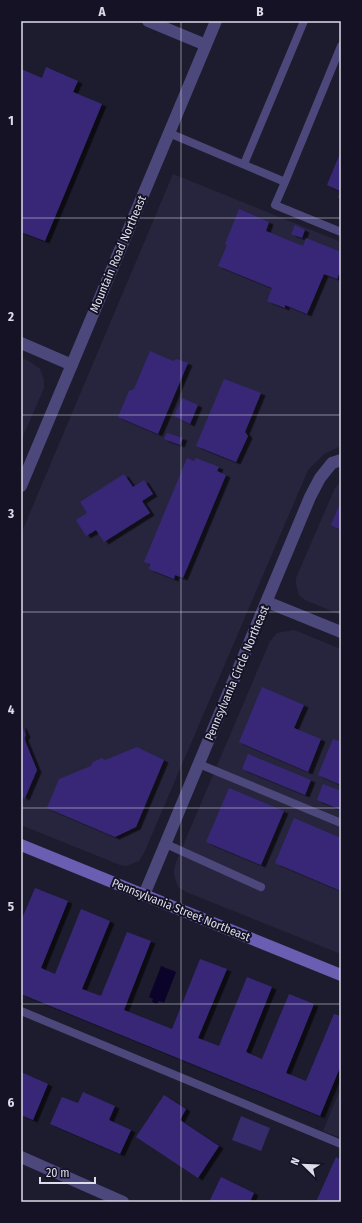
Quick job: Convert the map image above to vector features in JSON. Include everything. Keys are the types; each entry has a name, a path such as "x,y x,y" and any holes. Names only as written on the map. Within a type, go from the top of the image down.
{"street":[{"name":"Mountain Road Northeast","path":"21,486 216,21"},
{"path":"155,22 206,45"},
{"path":"21,343 72,365"},
{"name":"Pennsylvania Circle Northeast","path":"144,895 310,497 320,478 332,463 341,460"},
{"path":"267,602 341,632"},
{"name":"Pennsylvania Street Northeast","path":"21,845 341,975"},
{"path":"21,1158 124,1202"}],"lane":[{"path":"244,164 304,21"},
{"path":"341,46 275,205 341,232"},
{"path":"169,132 285,182"},
{"path":"199,764 341,823"},
{"path":"166,844 261,888"},
{"path":"21,1011 341,1144"}],"shaded area":[{"path":"173,174 341,242 341,446 324,454 308,470 144,853 139,861 126,866 120,865 21,825 21,534"},
{"path":"21,358 29,361 40,369 44,380 44,388 21,441"},
{"path":"341,482 341,615 305,600 299,595 296,578 335,488"},
{"path":"294,630 341,649 341,954 186,892 178,887 174,875 176,862 270,641 277,633"},
{"path":"161,966 176,972 164,1003 159,1001 157,1004 152,1002 153,999 149,997"},
{"path":"341,1087 341,1138 323,1131"},
{"path":"241,1116 270,1128 261,1151 232,1140"}],"building":[{"path":"46,67 78,81 73,92 102,104 45,241 21,232 21,69 42,78"},
{"path":"341,151 341,199 338,198 340,191 327,185"},
{"path":"239,209 269,222 266,231 303,246 306,238 341,252 341,269 337,279 324,274 307,314 285,305 285,308 267,301 272,288 218,266"},
{"path":"295,225 305,230 302,238 291,234"},
{"path":"150,351 173,361 177,359 188,363 158,434 118,417 129,391 134,389"},
{"path":"224,379 261,393 245,432 248,436 236,462 196,446"},
{"path":"182,398 198,405 190,424 174,416"},
{"path":"167,433 183,438 180,445 164,439"},
{"path":"187,458 194,461 196,458 219,467 217,471 226,475 183,578 175,575 174,579 149,569 150,564 144,562"},
{"path":"124,474 133,487 144,480 153,494 142,501 150,513 104,542 96,530 86,536 76,520 87,513 80,502"},
{"path":"341,501 341,530 331,525"},
{"path":"262,687 304,705 294,728 321,739 308,772 239,742"},
{"path":"21,725 26,735 24,738 37,770 25,798 21,796"},
{"path":"333,739 341,742 341,785 318,775"},
{"path":"137,747 164,760 136,827 115,837 47,808 59,779 91,766 93,762 102,758 105,760"},
{"path":"248,754 311,780 305,795 242,769"},
{"path":"323,784 341,791 341,810 317,800"},
{"path":"229,788 284,811 261,865 206,842"},
{"path":"294,818 341,838 341,891 275,863"},
{"path":"35,888 68,901 41,968 55,974 81,909 110,921 82,989 101,996 127,932 151,941 124,1010 172,1029 200,959 227,969 198,1038 219,1046 247,977 272,987 246,1052 262,1059 289,994 314,1004 286,1073 306,1081 334,1014 341,1016 341,1065 320,1116 21,994 21,921"},
{"path":"21,1072 48,1084 33,1120 21,1115"},
{"path":"83,1092 115,1106 109,1120 131,1130 120,1154 50,1124 62,1097 78,1103"},
{"path":"164,1095 186,1109 180,1120 219,1146 198,1178 136,1137"},
{"path":"336,1157 341,1160 341,1202 316,1202"},
{"path":"221,1177 254,1193 250,1202 209,1202"}]}
